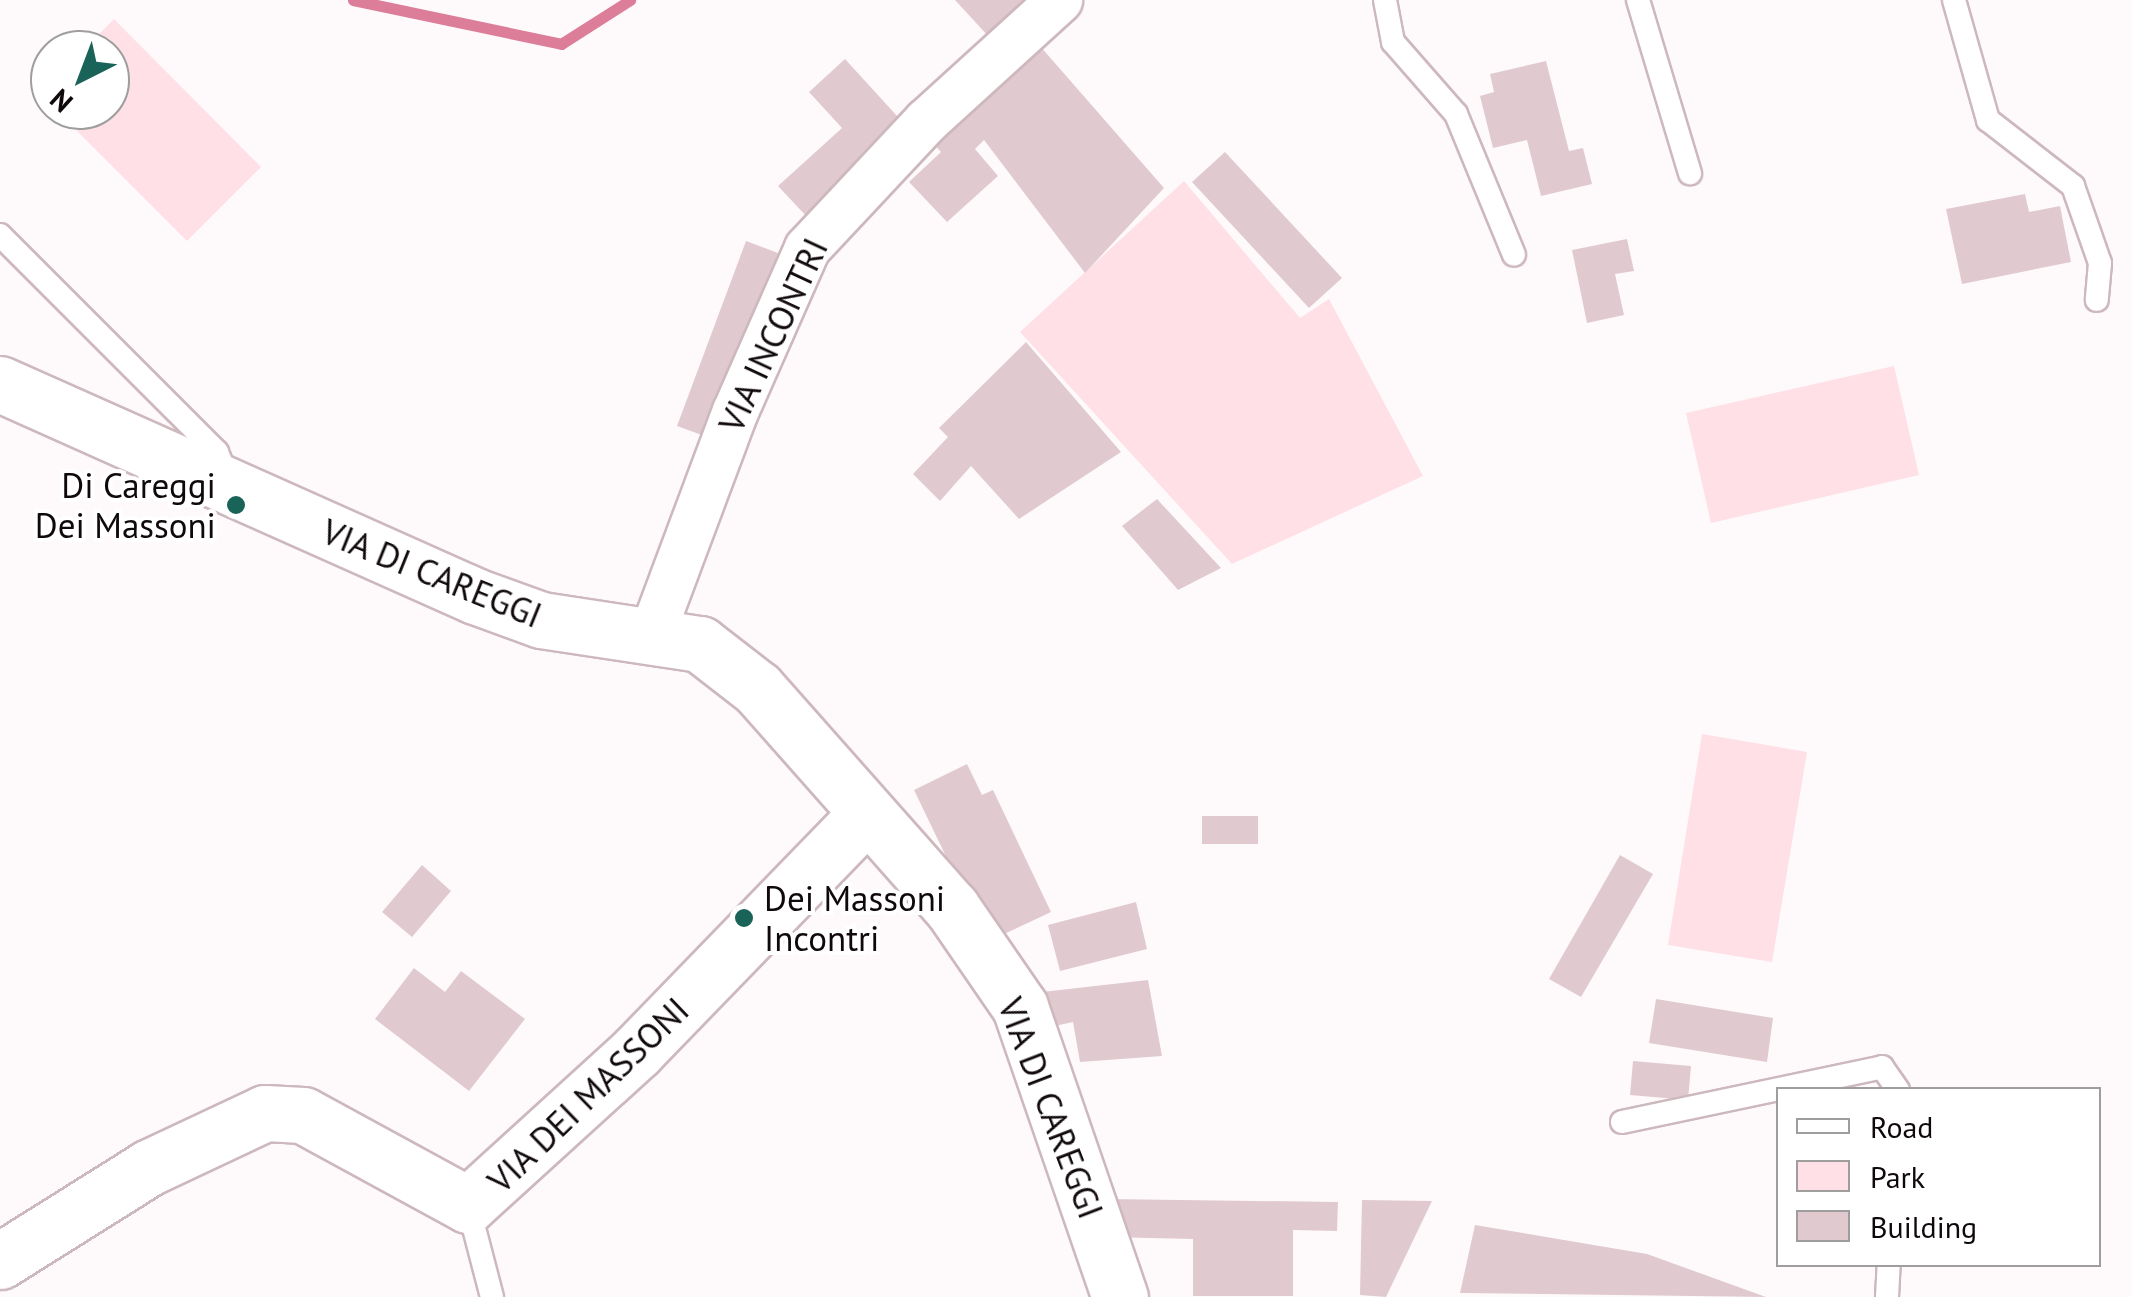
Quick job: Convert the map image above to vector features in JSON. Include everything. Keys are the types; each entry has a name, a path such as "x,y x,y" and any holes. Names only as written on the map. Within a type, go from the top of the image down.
{"street":[{"name":"VIA INCONTRI","path":"650,638 735,411 806,248 914,134 1059,0"},
{"name":"VIA DI CAREGGI","path":"0,384 232,490 540,620 700,644 758,689 952,908 1020,1008 1120,1297"},
{"name":"VIA DEI MASSONI","path":"0,1260 148,1168 265,1113 303,1115 468,1205 637,1051 866,815"}],"lane":[{"path":"1385,0 1392,42 1456,114 1514,255"},
{"path":"1638,0 1690,173"},
{"path":"1954,0 1988,120 2073,186 2100,263 2097,300"},
{"path":"0,235 217,452 232,490"},
{"path":"1787,1087 1882,1067 1896,1087"},
{"path":"1622,1122 1776,1089"},
{"path":"468,1205 492,1297"},
{"path":"1887,1297 1889,1267"}],"green space":[{"path":"114,19 125,30 103,30"},
{"path":"130,35 261,167 187,241 76,130 130,130"},
{"path":"1184,181 1300,318 1329,299 1423,476 1232,564 1020,332"},
{"path":"1894,366 1919,475 1711,523 1686,413"},
{"path":"1702,734 1807,752 1772,962 1668,945"}],"building":[{"path":"955,0 1030,0 989,37"},
{"path":"1040,46 1164,188 1085,273 984,140 975,149 998,176 947,222 909,182 941,152 933,143"},
{"path":"845,59 908,128 809,219 778,186 842,128 809,92"},
{"path":"1546,61 1569,151 1583,148 1592,184 1541,196 1527,140 1493,148 1480,96 1494,92 1490,74"},
{"path":"1225,152 1342,278 1309,308 1192,182"},
{"path":"2025,194 2029,212 2060,206 2071,262 1962,284 1946,209"},
{"path":"1627,239 1634,271 1615,274 1624,315 1587,323 1572,250"},
{"path":"746,241 778,253 710,438 677,426"},
{"path":"1026,342 1121,452 1019,519 971,466 940,501 913,474 948,437 939,428"},
{"path":"1157,499 1221,568 1178,590 1122,526"},
{"path":"967,764 982,795 993,790 1051,912 998,937 977,893 966,898 914,790"},
{"path":"1202,816 1258,816 1258,844 1202,844"},
{"path":"1620,855 1653,874 1581,997 1549,979"},
{"path":"422,865 451,891 412,937 382,912"},
{"path":"1136,902 1147,949 1060,971 1048,925"},
{"path":"414,968 445,992 461,971 525,1019 469,1091 375,1019"},
{"path":"1148,980 1162,1056 1080,1062 1073,1022 1050,1027 1042,992"},
{"path":"1656,999 1773,1018 1767,1062 1649,1043"},
{"path":"1633,1061 1691,1066 1688,1100 1630,1095"},
{"path":"1107,1199 1338,1202 1337,1231 1293,1230 1293,1296 1193,1296 1193,1239 1107,1237"},
{"path":"1362,1200 1432,1201 1386,1297 1360,1295"},
{"path":"1475,1225 1647,1254 1766,1297 1460,1293"}],"waterway":[{"path":"353,0 561,44 630,0"}],"place":[{"name":"Di Careggi Dei Massoni","path":"236,505"},
{"name":"Dei Massoni Incontri","path":"744,918"}]}
